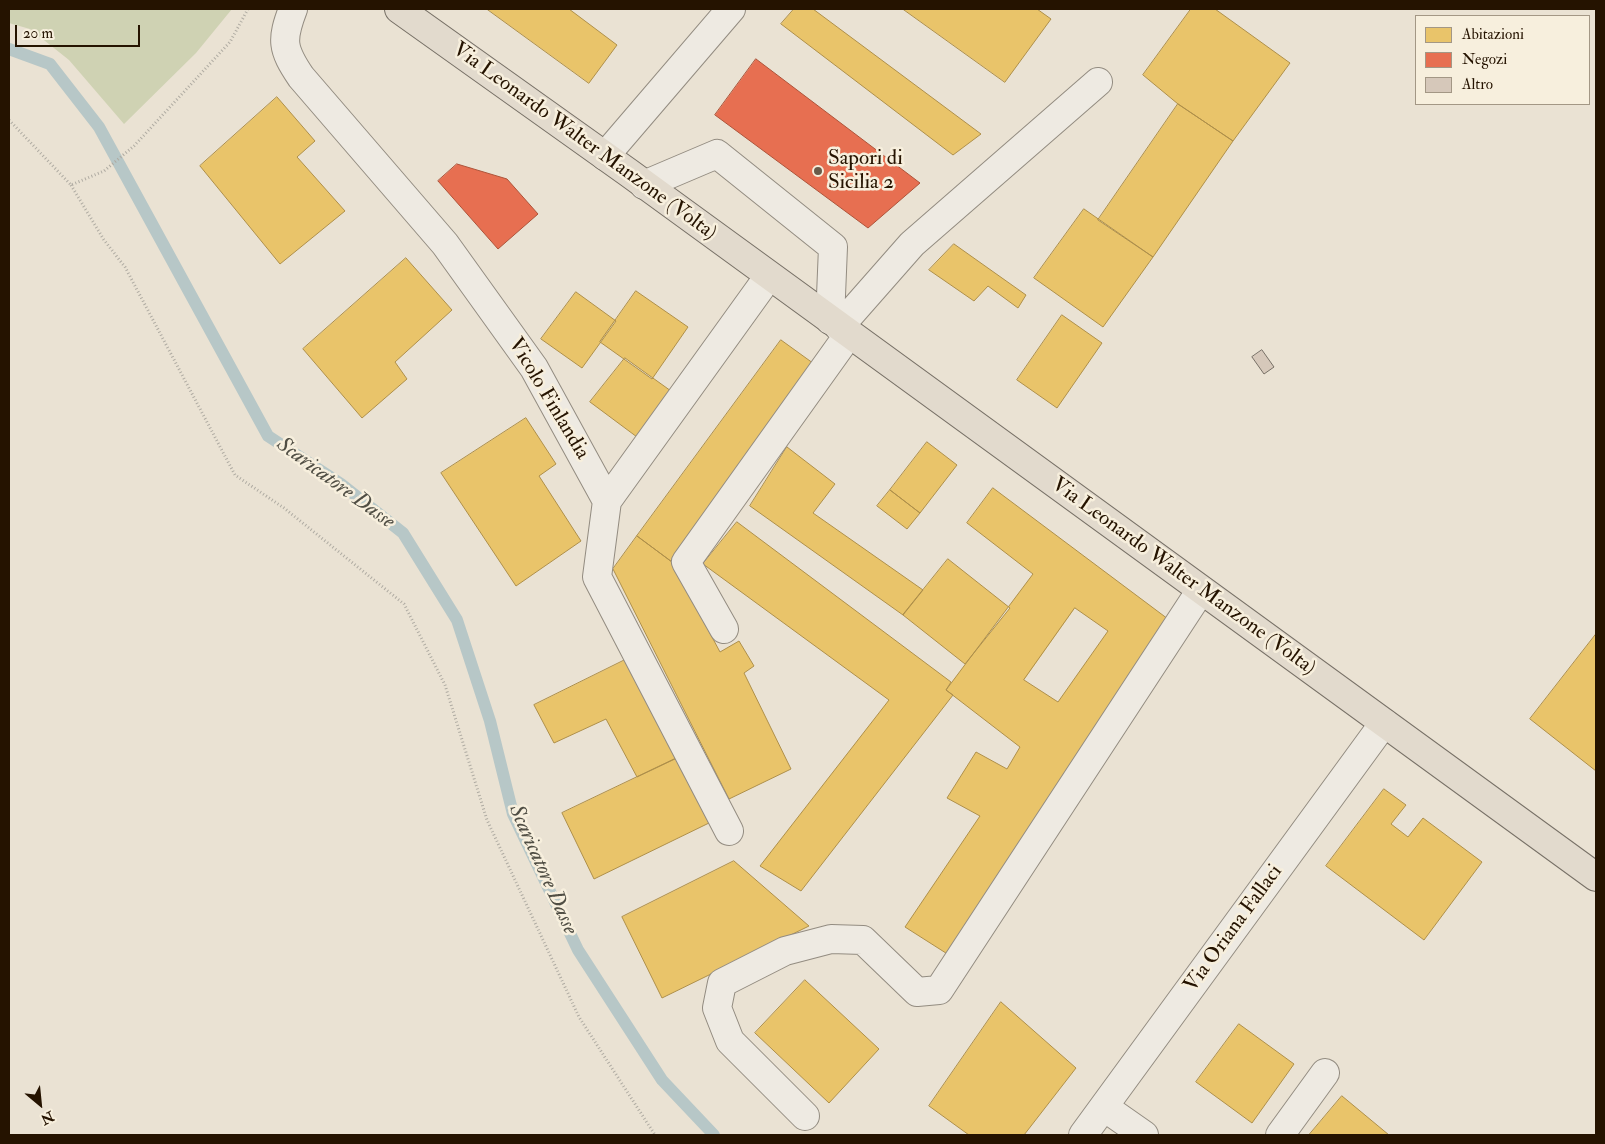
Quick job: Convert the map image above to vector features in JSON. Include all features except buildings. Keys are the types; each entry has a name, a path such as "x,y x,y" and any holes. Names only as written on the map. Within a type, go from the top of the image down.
{"main road":[{"name":"Via Leonardo Walter Manzone (Volta)","path":"399,9 1596,877"}],"street":[{"name":"Vicolo Finlandia","path":"293,9 285,30 287,56 301,77 445,244 484,298 534,368 606,501"},
{"path":"604,156 730,9"},
{"path":"724,629 686,562 839,327 912,244 1098,82"},
{"path":"644,185 717,154 833,247 839,327"},
{"path":"729,831 596,577 606,501 769,276"},
{"path":"805,1116 730,1041 717,1008 722,983 785,951 831,939 863,940 918,992 939,990 1201,590"},
{"name":"Via Oriana Fallaci","path":"1084,1135 1384,723"},
{"path":"1280,1135 1325,1073"},
{"path":"1104,1106 1144,1135"}],"path":[{"path":"72,184 104,171 134,146 230,42 248,9"},
{"path":"9,120 72,184 104,240 125,267 234,476 284,508 404,604 444,685 487,820 579,1017 655,1135"}],"green space":[{"path":"9,9 232,9 196,53 124,124 69,60 30,29 9,23"}],"waterway":[{"name":"Scaricatore Dasse","path":"9,49 50,64 99,127 268,436 341,484 403,533 457,620 490,721 513,814 578,950 662,1080 714,1135"}],"place":[{"name":"Sapori di Sicilia 2","path":"818,171"}]}
